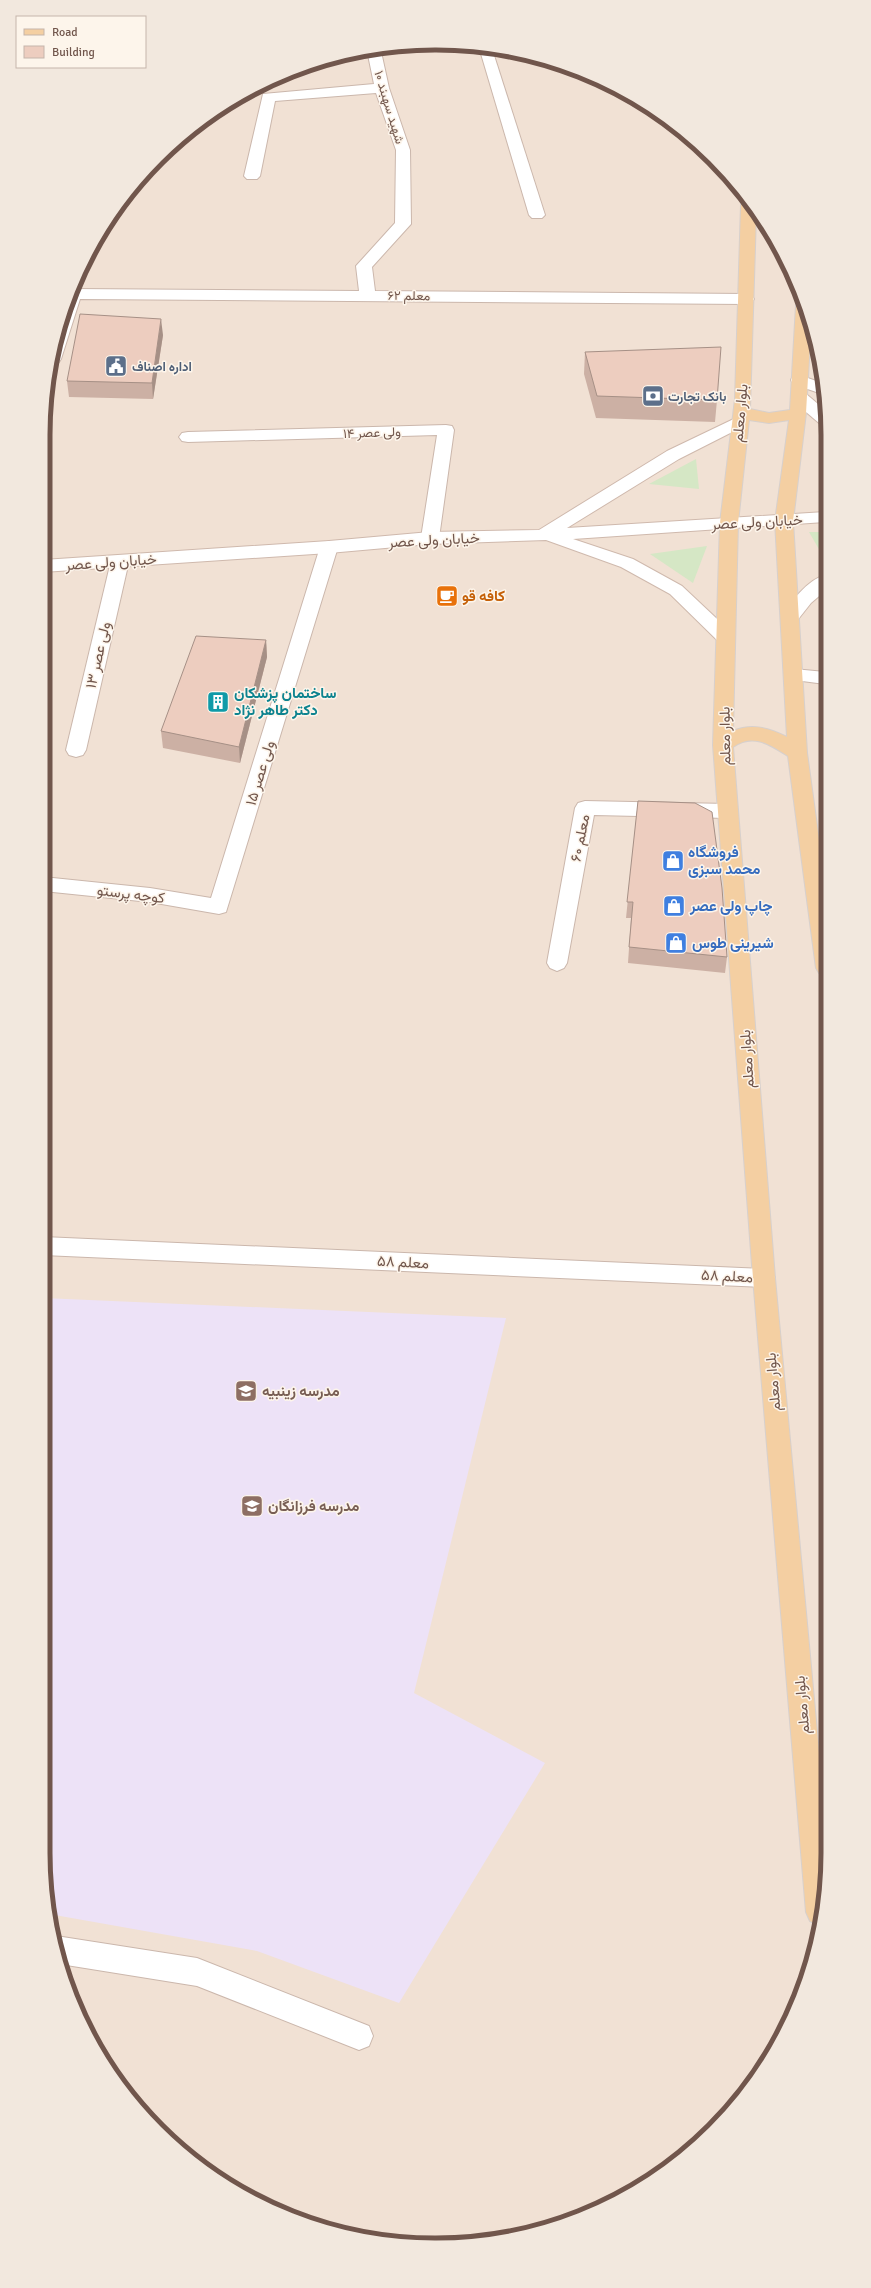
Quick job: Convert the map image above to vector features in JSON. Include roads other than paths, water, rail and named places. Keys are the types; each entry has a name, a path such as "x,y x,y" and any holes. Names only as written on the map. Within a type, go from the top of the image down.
{"main road":[{"name":"بلوار معلم","path":"749,211 741,416 729,523 724,745 764,1278 819,1896"},
{"path":"803,320 799,397 784,521 794,675 797,753 821,931"},
{"path":"741,416 772,420 799,397"},
{"path":"724,745 732,737 746,733 761,733 774,738 797,753"}],"street":[{"path":"487,53 537,215"},
{"name":"شهید سهبند ۱۰","path":"367,294 364,266 403,224 403,150 382,88 375,55"},
{"path":"252,176 268,97 382,88"},
{"name":"معلم ۶۲","path":"77,294 367,294 746,299"},
{"path":"799,397 819,392"},
{"path":"799,397 820,415"},
{"path":"542,535 673,455 741,416"},
{"name":"ولی عصر ۱۴","path":"188,437 446,430 430,538"},
{"name":"خیابان ولی عصر","path":"50,566 329,547 430,538 542,535 784,521 821,517"},
{"path":"542,535 627,563 676,590 726,638"},
{"name":"ولی عصر ۱۵","path":"219,907 329,547"},
{"name":"ولی عصر ۱۳","path":"76,750 120,561"},
{"path":"790,618 805,599 821,585"},
{"path":"794,675 821,678"},
{"name":"معلم ۶۰","path":"557,963 585,808 728,811"},
{"name":"کوچه پرستو","path":"50,885 150,895 219,907"},
{"name":"معلم ۵۸","path":"50,1246 764,1278"},
{"path":"63,1951 197,1972 359,2036"}],"place":[{"name":"اداره اصناف","path":"116,366"},
{"name":"بانک تجارت","path":"653,396"},
{"name":"کافه قو","path":"447,596"},
{"name":"ساختمان پزشکان دکتر طاهر نژاد","path":"218,702"},
{"name":"فروشگاه محمد سبزی","path":"673,861"},
{"name":"چاپ ولی عصر","path":"674,906"},
{"name":"شیرینی طوس","path":"676,943"},
{"name":"مدرسه زینبیه","path":"246,1391"},
{"name":"مدرسه فرزانگان","path":"252,1506"}]}
